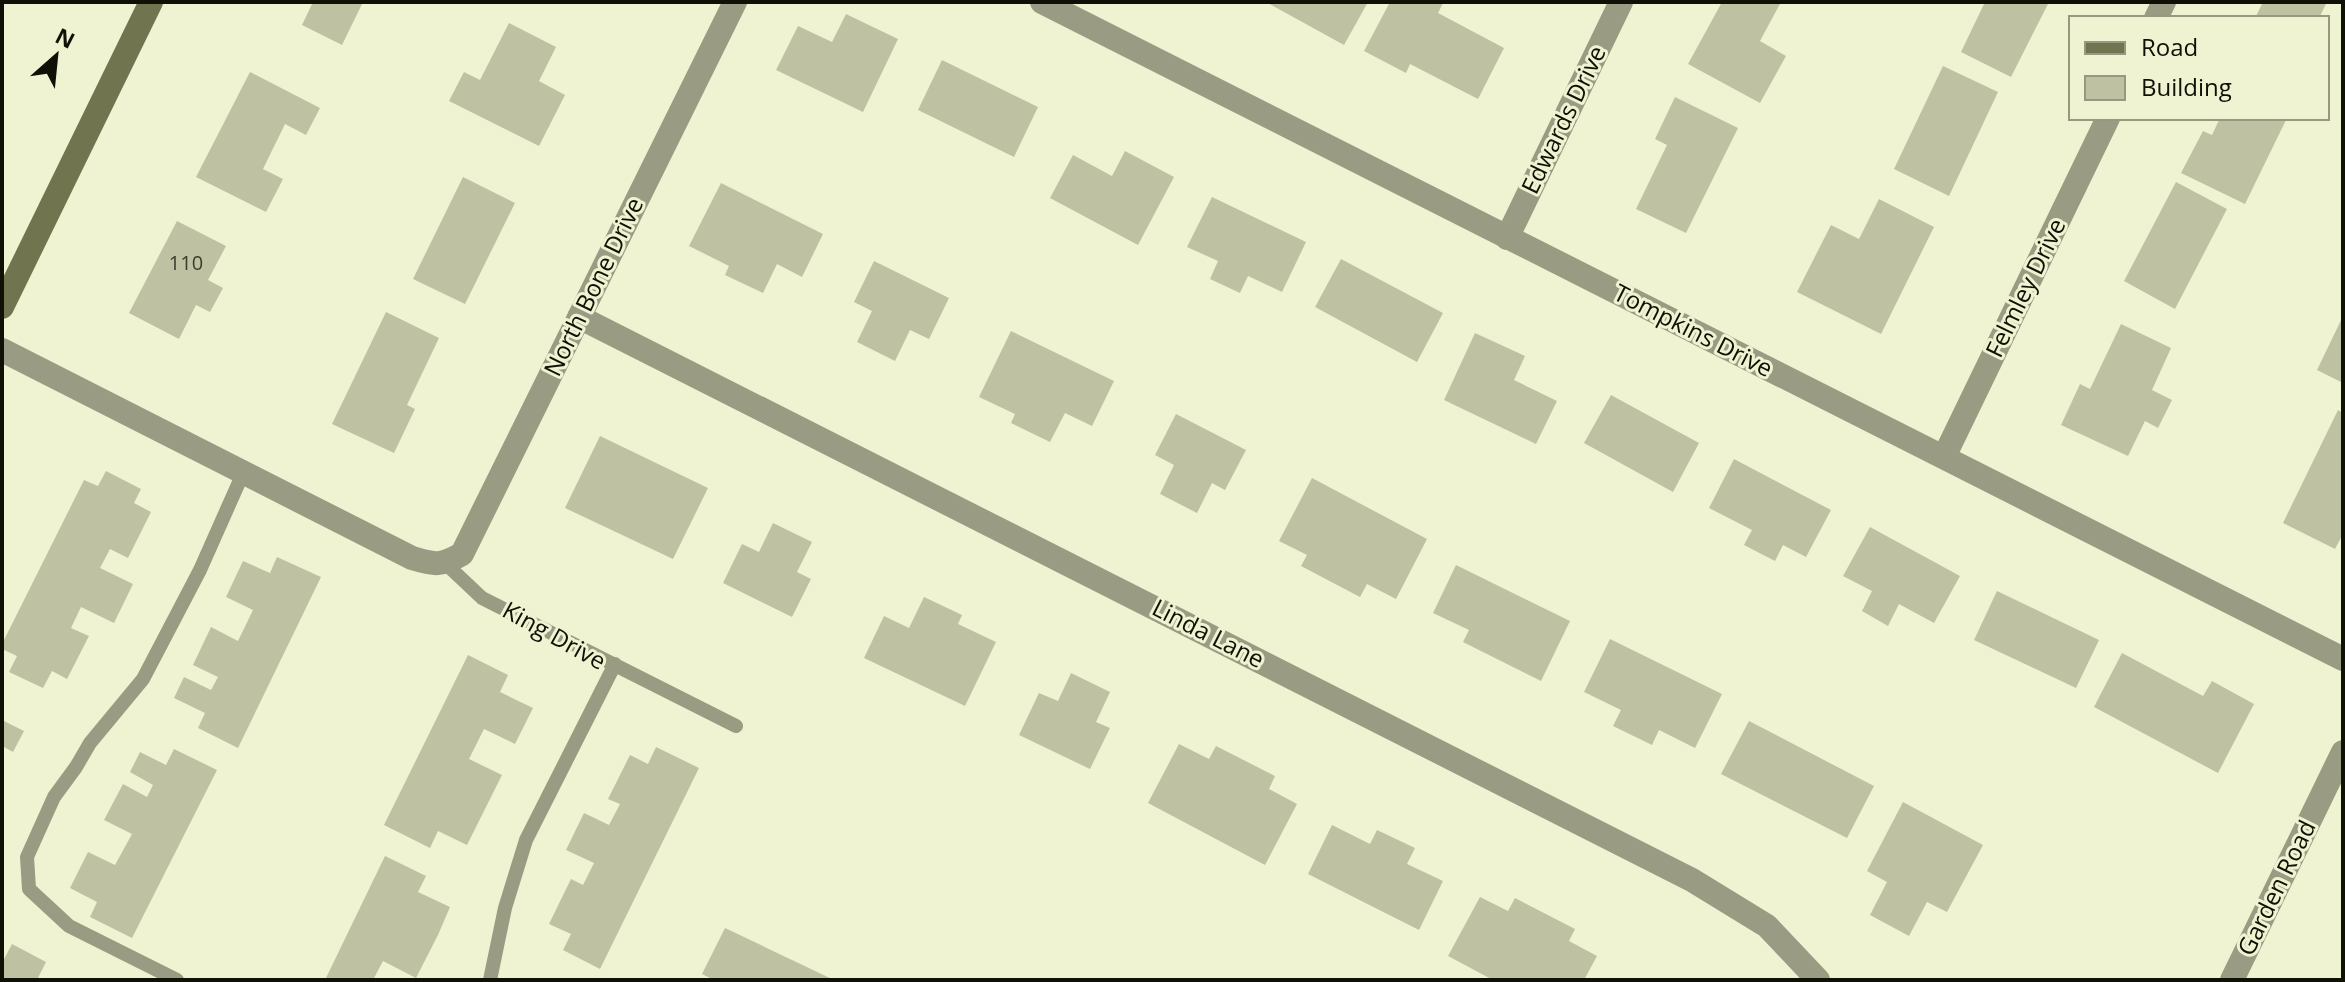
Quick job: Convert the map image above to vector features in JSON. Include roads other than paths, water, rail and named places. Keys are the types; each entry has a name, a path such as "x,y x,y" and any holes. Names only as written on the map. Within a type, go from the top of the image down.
{"street":[{"path":"4,299 151,2"},
{"name":"North Bone Drive","path":"445,563 462,554 735,2"},
{"name":"Tompkins Drive","path":"1042,2 2343,659"},
{"name":"Edwards Drive","path":"1507,238 1621,2"},
{"name":"Felmley Drive","path":"1944,457 2107,120"},
{"name":"Linda Lane","path":"579,317 1692,880 1767,926 1818,980"},
{"path":"2,350 412,558 431,564 445,563"},
{"name":"Garden Road","path":"2232,980 2343,752"}],"lane":[{"path":"177,980 69,926 29,889 27,857 54,797 90,743 143,679 200,570 244,471"},
{"name":"King Drive","path":"445,563 482,598 615,664 526,840 505,908 490,980"},
{"path":"615,664 736,726"}]}
